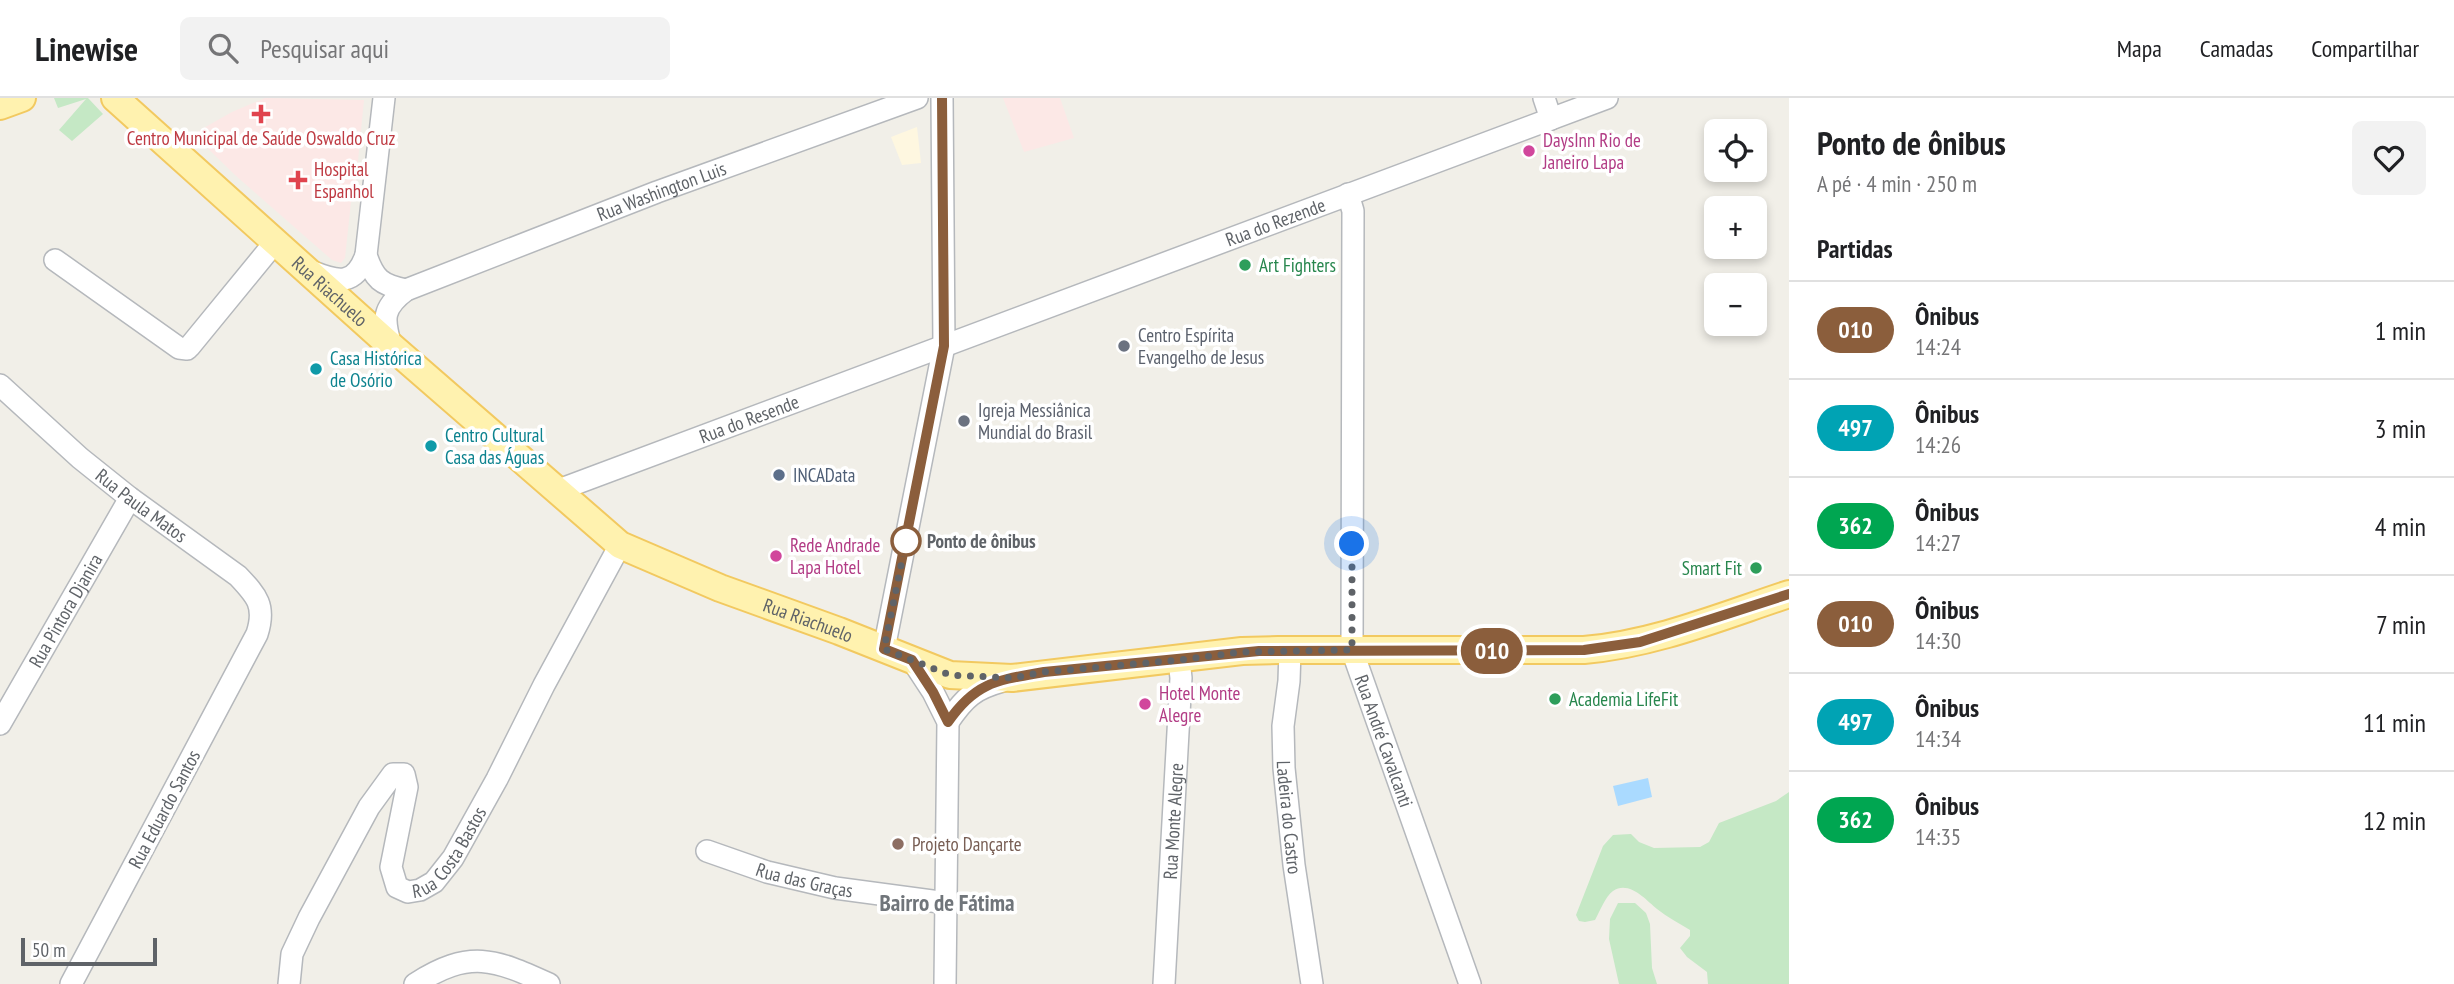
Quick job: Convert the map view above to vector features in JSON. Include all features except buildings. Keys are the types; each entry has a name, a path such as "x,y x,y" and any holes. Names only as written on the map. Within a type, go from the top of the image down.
{"main road":[{"path":"0,106 22,98"},
{"name":"Rua Riachuelo","path":"115,98 391,346 620,545 719,588 950,675 1012,678 1044,672 1242,652 1290,650 1615,648 1789,594"}],"street":[{"path":"308,269 334,281 349,277 361,269 366,256 384,98"},
{"name":"Rua Washington Luis","path":"406,290 657,192 917,98"},
{"path":"884,649 944,346 942,98"},
{"path":"1544,98 1551,119"},
{"name":"Rua do Rezende","path":"944,346 1607,98"},
{"name":"Rua André Cavalcanti","path":"1348,194 1353,211 1352,650 1470,984"},
{"path":"55,260 184,349 190,346 276,241"},
{"path":"366,256 372,273 382,282 390,287 406,290"},
{"path":"391,346 385,324 387,309 395,298 406,290"},
{"name":"Rua do Resende","path":"556,491 944,346"},
{"name":"Rua Paula Matos","path":"0,385 80,458 130,498 238,576 260,604 262,619 257,634"},
{"name":"Rua Pintora Djanira","path":"0,724 130,498"},
{"name":"Rua Costa Bastos","path":"289,984 292,954 309,918 369,807 393,774 404,774 407,787 391,867 397,887 408,892 420,890 434,882 453,858 620,545"},
{"name":"Rua Eduardo Santos","path":"71,984 257,634"},
{"name":"Ladeira do Castro","path":"1290,650 1283,726 1284,768 1294,864 1312,984"},
{"path":"912,660 948,722 946,984"},
{"name":"Rua Monte Alegre","path":"1164,984 1181,678 1179,660"},
{"path":"948,722 958,708 981,687 1012,678"},
{"name":"Rua das Graças","path":"707,851 767,872 835,888 947,903"},
{"path":"415,984 452,964 474,960 511,967 549,984"}],"shaded area":[{"name":"Hospital Espanhol","path":"265,98 364,100 354,201 351,202 345,258 341,263 332,260 235,175 193,134 232,112"},
{"path":"1003,98 1060,98 1074,138 1024,152"},
{"path":"917,127 921,163 902,165 891,137"}],"green space":[{"path":"54,98 88,98 103,114 72,141 59,130 86,99 58,108"},
{"path":"1789,792 1789,984 1708,984 1707,972 1680,948 1690,936 1690,930 1631,889 1619,888 1613,891 1595,920 1579,921 1576,915 1603,846 1613,835 1631,834 1639,842 1654,848 1700,847 1709,842 1719,823 1776,801"},
{"path":"1618,903 1635,903 1646,913 1650,924 1652,968 1657,984 1619,984 1609,939 1610,919"}],"water":[{"path":"1648,778 1652,797 1618,806 1613,786"}],"bus line":[{"name":"010","path":"942,98 944,346 884,649 912,660 948,722 967,698 981,687 1044,672 1259,651 1615,648 1789,594"}],"place":[{"name":"Centro Municipal de Saúde Oswaldo Cruz","path":"261,114"},
{"name":"DaysInn Rio de Janeiro Lapa","path":"1529,151"},
{"name":"Hospital Espanhol","path":"298,180"},
{"name":"Art Fighters","path":"1245,265"},
{"name":"Centro Espírita Evangelho de Jesus","path":"1124,346"},
{"name":"Casa Histórica de Osório","path":"316,369"},
{"name":"Igreja Messiânica Mundial do Brasil","path":"964,421"},
{"name":"Centro Cultural Casa das Águas","path":"431,446"},
{"name":"INCAData","path":"779,475"},
{"name":"Ponto de ônibus","path":"906,541"},
{"name":"Rede Andrade Lapa Hotel","path":"776,556"},
{"name":"Smart Fit","path":"1756,568"},
{"name":"Academia LifeFit","path":"1555,699"},
{"name":"Hotel Monte Alegre","path":"1145,704"},
{"name":"Projeto Dançarte","path":"898,844"}],"district":[{"name":"Bairro de Fátima","path":"947,903"}],"route":[{"path":"906,541 884,649 950,675 1012,678 1044,672 1242,652 1352,650 1352,544"}]}
